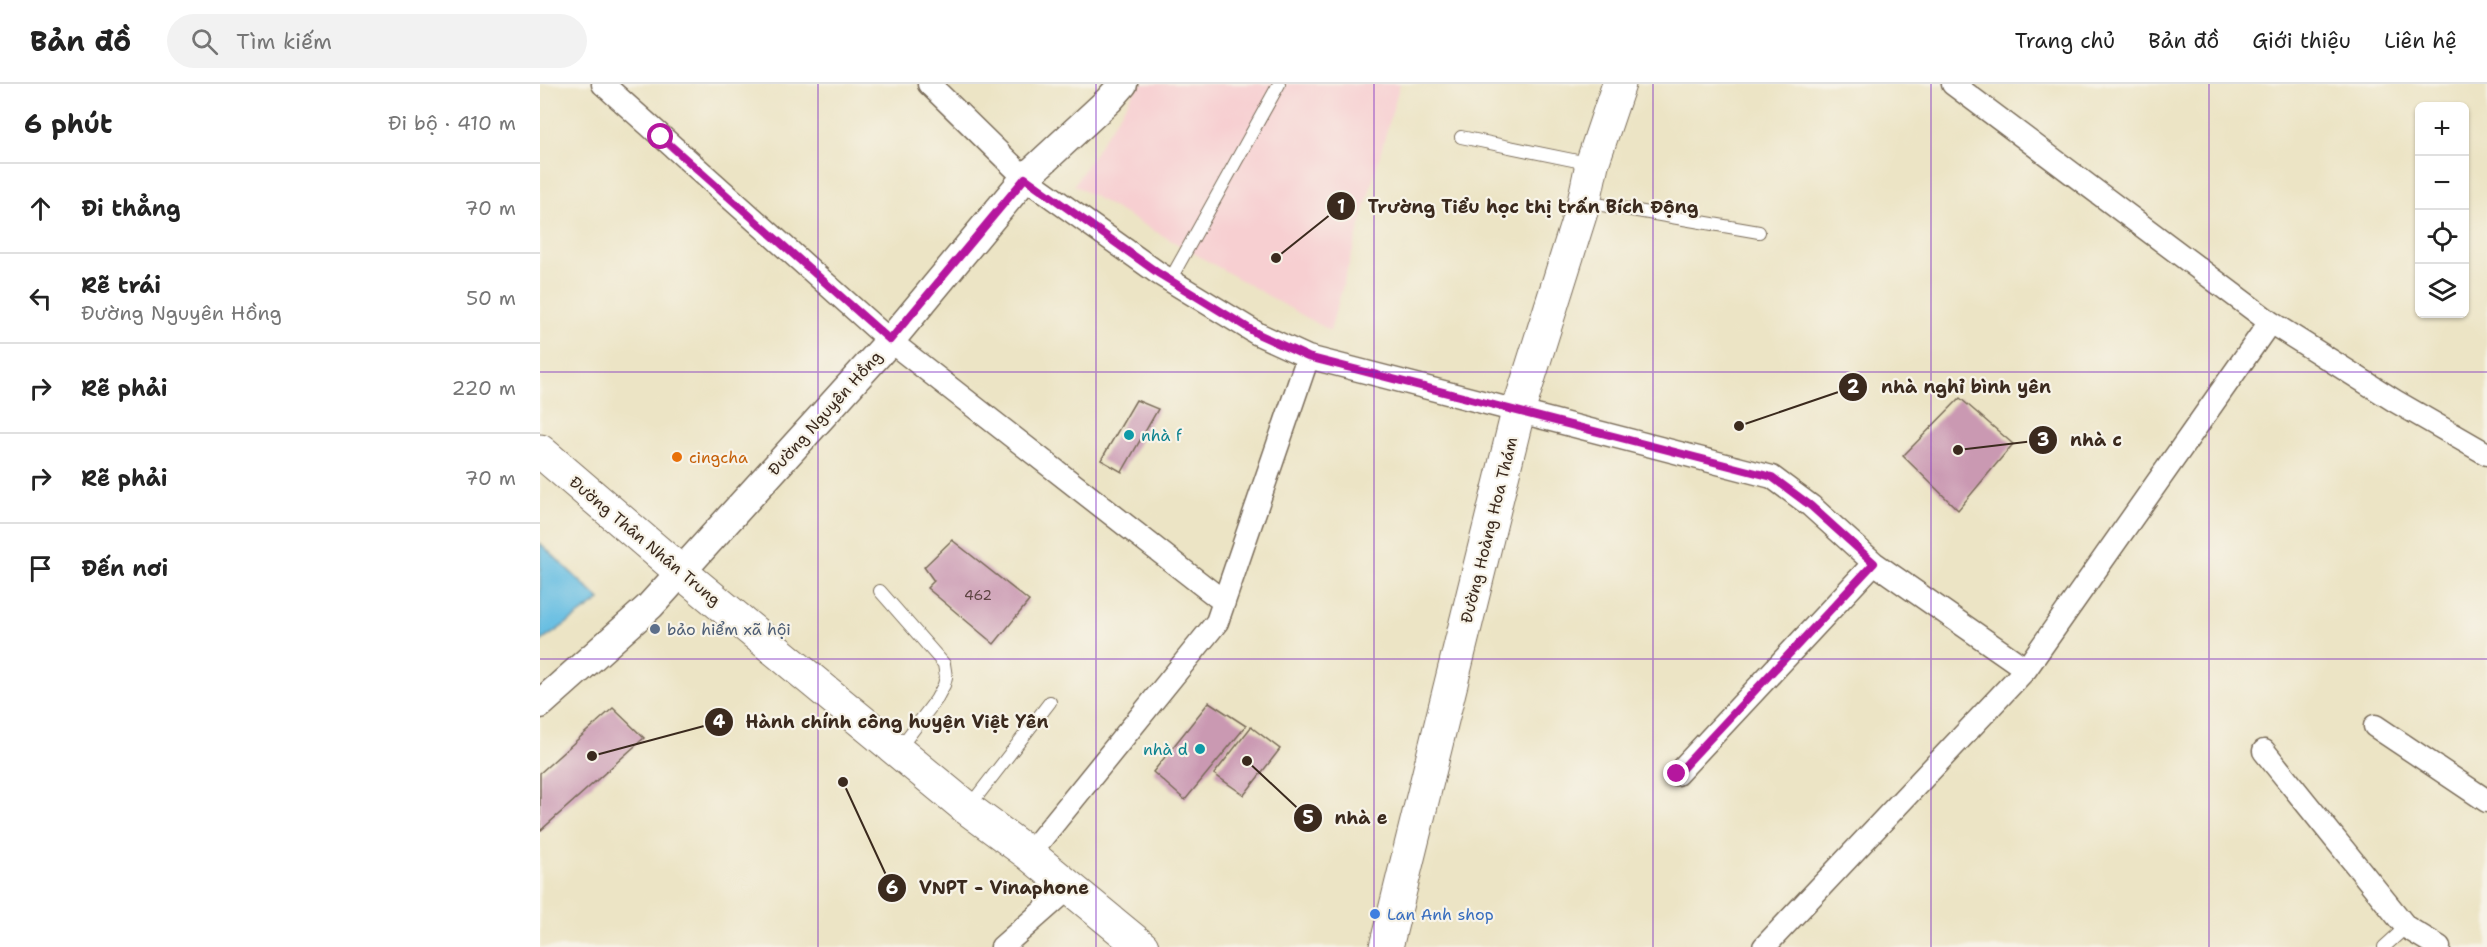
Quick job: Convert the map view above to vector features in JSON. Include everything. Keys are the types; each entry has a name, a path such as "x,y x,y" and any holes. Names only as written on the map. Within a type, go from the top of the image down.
{"main road":[{"name":"Đường Hoàng Hoa Thám","path":"1386,947 1518,412 1584,202 1592,164 1619,84"},
{"name":"Đường Thân Nhân Trung","path":"540,451 681,572 897,751 968,809 1029,854 1142,947"}],"street":[{"path":"603,84 890,340 1224,602"},
{"path":"929,84 1025,178 1170,280 1258,334 1308,357 1772,477 1811,506 1874,563 2026,669"},
{"name":"Đường Nguyên Hồng","path":"540,704 650,606 890,340 1025,178 1109,100 1123,84"},
{"path":"1953,84 2270,322 2395,401 2487,454"},
{"path":"1764,947 2026,669 2270,322"},
{"path":"1029,854 1217,622 1308,357"},
{"path":"1677,774 1874,563"},
{"path":"2375,726 2487,801"},
{"path":"2264,751 2406,927 2439,947"},
{"path":"1002,947 1070,887"}],"lane":[{"path":"1170,280 1279,84"},
{"path":"1461,137 1592,164"},
{"path":"1584,202 1759,232"},
{"path":"880,591 944,664 946,677 936,700 897,751"},
{"path":"968,809 1050,702"},
{"path":"2384,947 2406,927"}],"shaded area":[{"path":"1139,84 1400,84 1330,331 1074,185"}],"water":[{"path":"540,543 600,600 540,642"}],"building":[{"path":"1960,398 2013,444 1958,510 1903,456"},
{"name":"nhà f","path":"1136,400 1158,409 1122,472 1101,460"},
{"path":"952,540 1029,601 994,644 927,588 934,581 924,567"},
{"name":"nhà d","path":"1209,702 1246,726 1185,800 1153,772"},
{"path":"613,708 644,738 540,831 540,773"},
{"path":"1251,727 1280,749 1244,795 1214,774"}],"place":[{"name":"Trường Tiểu học thị trấn Bích Động","path":"1276,258"},
{"name":"nhà nghỉ bình yên","path":"1739,426"},
{"name":"nhà f","path":"1129,435"},
{"name":"nhà c","path":"1958,450"},
{"name":"cingcha","path":"677,457"},
{"name":"bảo hiểm xã hội","path":"655,629"},
{"name":"nhà d","path":"1200,749"},
{"name":"Hành chính công huyện Việt Yên","path":"592,756"},
{"name":"nhà e","path":"1247,761"},
{"name":"VNPT - Vinaphone","path":"843,782"},
{"name":"Lan Anh shop","path":"1375,914"}],"route":[{"path":"661,137 890,340 1025,178 1158,273 1258,334 1308,357 1772,477 1811,506 1874,563 1677,774"}]}
